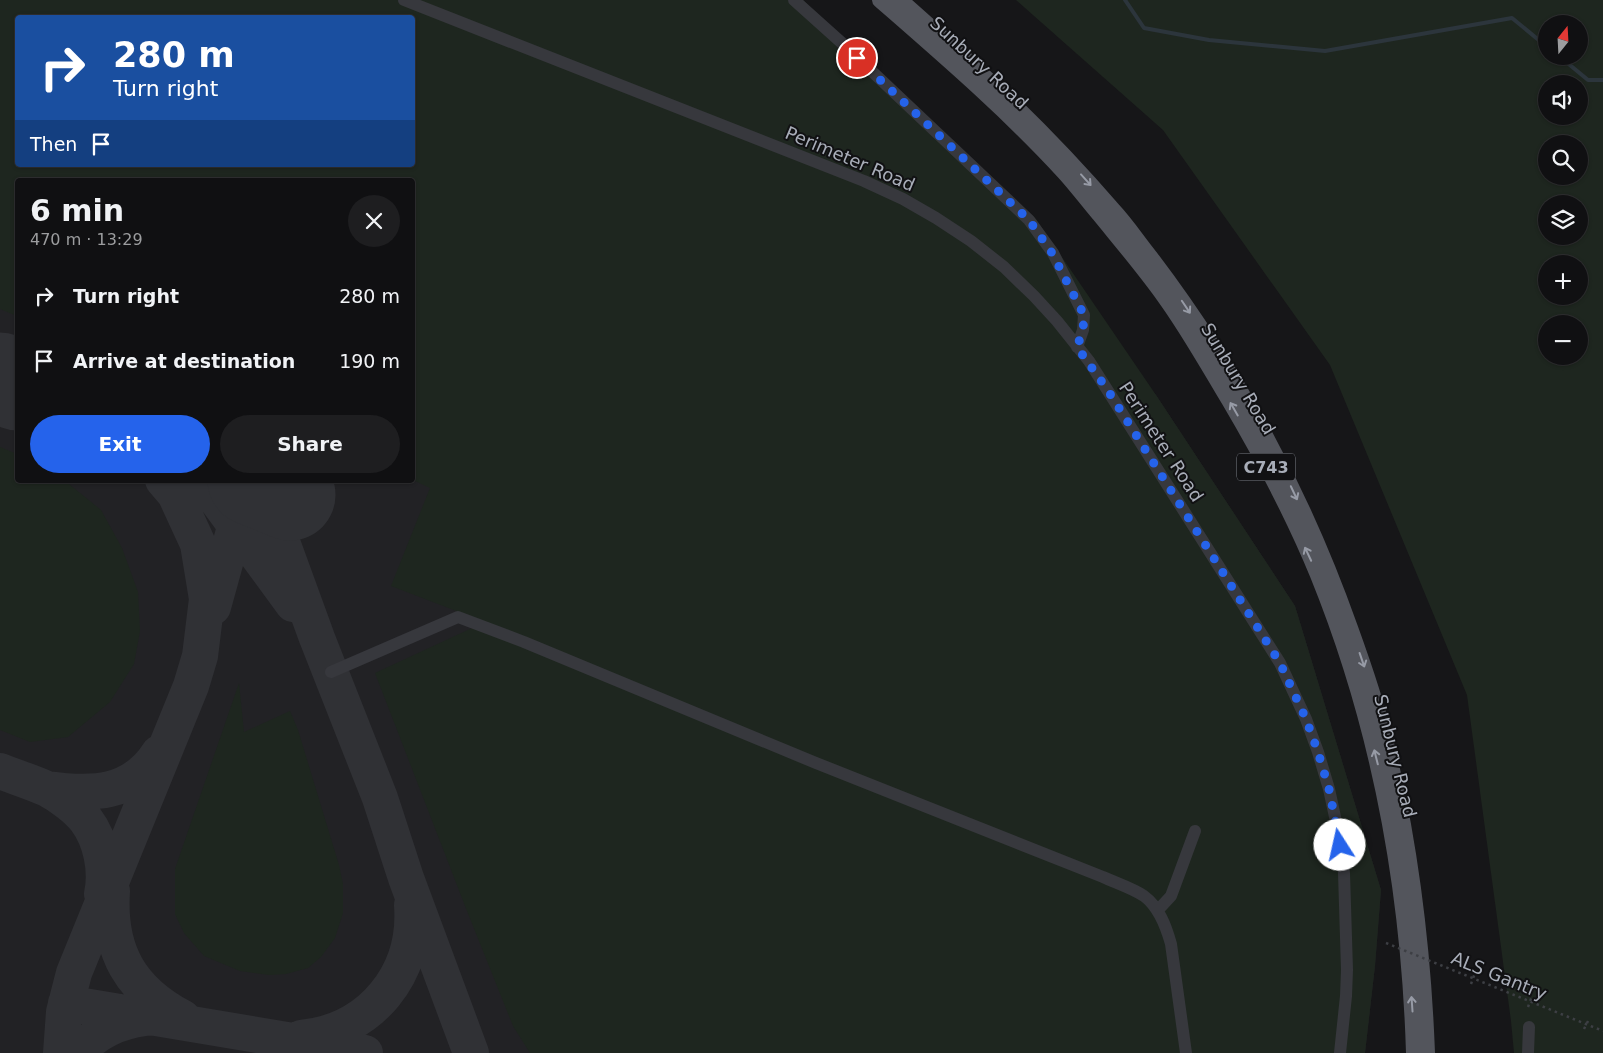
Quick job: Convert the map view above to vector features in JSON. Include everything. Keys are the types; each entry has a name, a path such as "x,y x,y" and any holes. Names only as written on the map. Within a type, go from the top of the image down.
{"main road":[{"name":"Sunbury Road","path":"880,0 954,65 1032,138 1112,230 1164,296 1203,355 1252,438 1281,495 1317,572 1338,627 1367,723 1385,793 1405,915 1413,1011 1414,1053"},
{"name":"Sunbury Road","path":"900,0 1016,106 1071,162 1116,212 1172,287 1212,346 1250,408 1287,478 1336,588 1365,670 1384,736 1400,808 1415,896 1425,998 1427,1053"}],"lane":[{"name":"Perimeter Road","path":"404,0 864,181 903,199 964,236 1004,267 1058,321 1107,389 1280,663 1306,719 1318,752 1334,814 1344,873 1347,978 1340,1053"},
{"path":"794,0 1029,220 1052,253 1084,315 1083,330 1077,347"},
{"path":"331,672 458,617 524,642 816,763 1103,877 1144,896 1158,910 1166,926 1171,944 1186,1053"},
{"path":"1158,910 1171,896 1195,831"},
{"path":"1528,1053 1529,1027"}],"path":[{"name":"ALS Gantry","path":"1386,943 1603,1031"},
{"path":"1471,984 1475,973"},
{"path":"1528,1007 1532,996"},
{"path":"1584,1030 1589,1019"}],"shaded area":[{"path":"0,0 803,0 1156,395 1295,606 1381,890 1365,1053 0,1053"},
{"path":"0,0 803,0 1036,219 1156,395 1295,606 1381,890 1365,1053 530,1053 513,1026 375,673 485,622 391,586 430,488 415,481 415,178 15,178 15,315 0,309"},
{"path":"1016,0 1603,0 1603,1053 1514,1053 1467,695 1330,365 1163,130"},
{"path":"0,447 15,453 15,483 67,483 101,510 122,548 138,592 140,631 134,664 110,702 68,737 30,742 0,730"},
{"path":"239,683 244,732 290,711 298,730 343,884 343,913 335,938 321,957 308,968 286,974 269,975 240,971 204,956 184,933 175,914 175,869"}],"waterway":[{"path":"1125,0 1144,28 1209,40 1325,51 1512,18 1538,39"},
{"path":"1570,65 1588,80 1603,80"}],"taxiway":[{"path":"61,1053 64,1012 74,973 191,686 200,656 207,599 198,544 175,494 166,483"},
{"path":"204,483 293,604"},
{"path":"213,607 247,483"},
{"path":"254,483 266,498 317,638 380,798 406,878 471,1053"},
{"path":"47,789 80,792 110,789 136,777 148,767 159,753"},
{"path":"0,771 47,789 63,799 86,820 96,837 102,856 104,875 102,894"},
{"path":"112,891 114,932 126,966 149,995 183,1018"},
{"path":"301,1038 326,1033 349,1024 368,1011 385,995 398,976 407,954 412,930 412,905"},
{"path":"66,1003 365,1053"},
{"path":"78,1053 100,1033 117,1025 145,1018"}],"runway":[{"path":"0,378 15,384"},
{"path":"260,483 290,495"}],"route":[{"path":"857,58 1029,220 1052,253 1084,315 1083,330 1077,347 1107,389 1280,663 1306,719 1318,752 1329,789 1340,845"}]}
